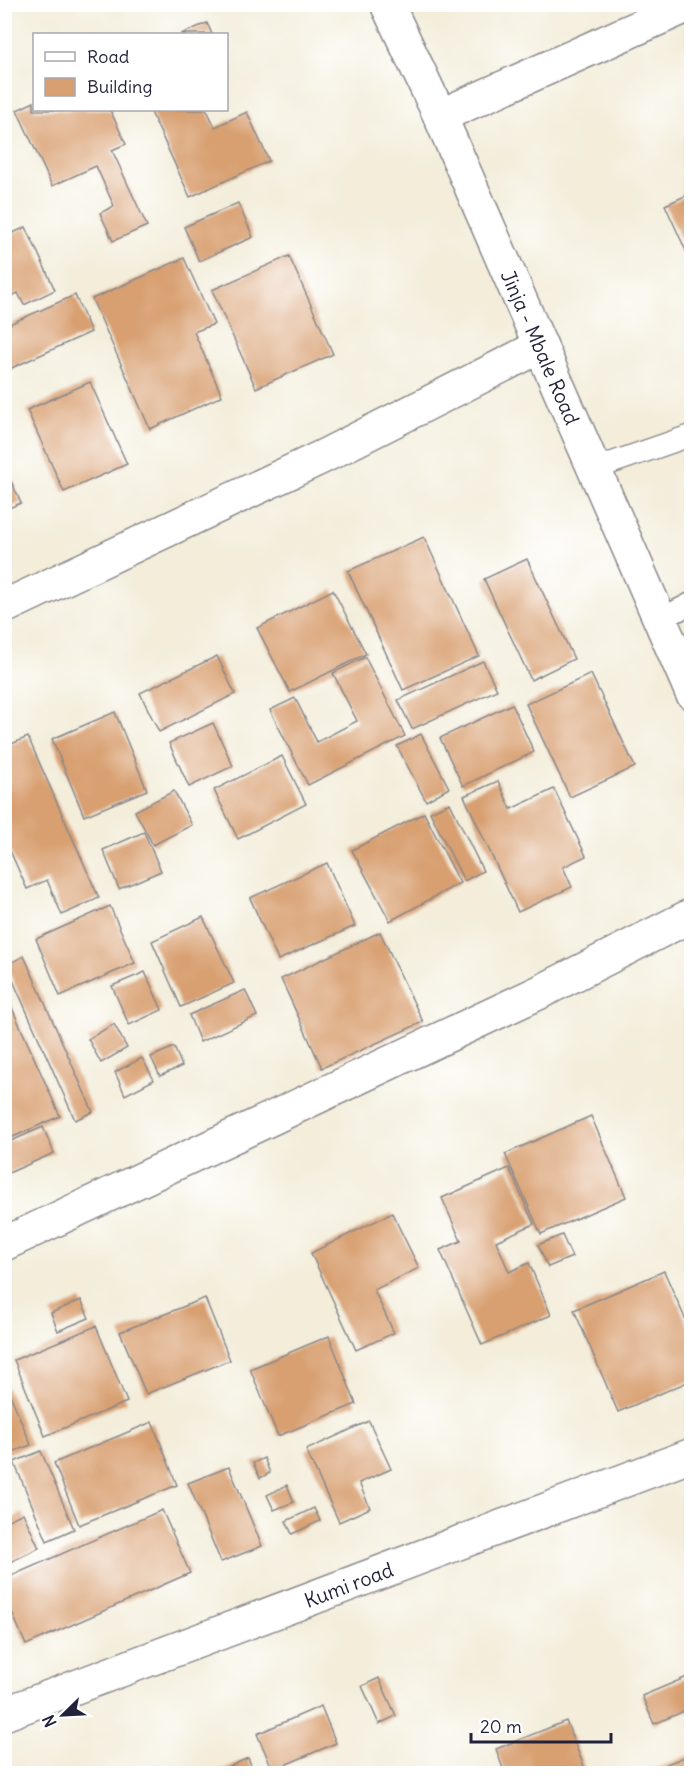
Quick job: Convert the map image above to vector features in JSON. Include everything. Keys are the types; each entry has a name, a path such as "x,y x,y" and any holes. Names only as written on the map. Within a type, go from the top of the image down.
{"street":[{"name":"Jinja - Mbale Road","path":"387,4 440,116 692,693"},
{"path":"440,116 691,4"},
{"path":"4,607 322,457 541,346"},
{"path":"4,1244 538,993 692,915"},
{"name":"Kumi road","path":"4,1714 692,1455"}],"lane":[{"path":"594,469 692,435"},
{"path":"659,620 692,603"}],"building":[{"path":"207,23 212,33 183,33"},
{"path":"33,102 33,111 110,111 126,144 112,150 147,226 113,241 100,213 114,206 96,166 52,186 17,110"},
{"path":"150,111 207,111 215,127 247,112 269,161 190,197"},
{"path":"692,193 692,264 665,205"},
{"path":"238,203 253,237 199,261 184,227"},
{"path":"26,227 55,290 24,305 18,293 4,299 4,237"},
{"path":"289,256 333,354 256,388 212,290"},
{"path":"184,258 214,324 194,332 222,396 150,429 92,299"},
{"path":"75,295 91,332 5,371 5,326"},
{"path":"90,382 127,464 64,492 27,410"},
{"path":"4,465 21,503 4,510"},
{"path":"424,537 479,656 403,690 348,571"},
{"path":"527,559 574,659 531,680 484,579"},
{"path":"333,590 366,654 290,692 257,628"},
{"path":"217,656 235,694 159,732 140,693"},
{"path":"365,657 405,736 308,785 270,710 295,698 317,742 357,721 333,673"},
{"path":"483,661 497,690 412,729 398,700"},
{"path":"591,674 635,767 570,797 526,704"},
{"path":"512,704 534,752 463,786 440,738"},
{"path":"115,712 147,790 84,816 52,739"},
{"path":"213,723 233,766 189,787 169,743"},
{"path":"421,734 449,788 426,801 397,746"},
{"path":"28,737 99,898 62,915 47,880 27,889 4,837 4,747"},
{"path":"282,756 306,804 238,839 214,790"},
{"path":"498,781 511,809 554,789 586,856 563,867 572,887 518,912 464,796"},
{"path":"174,791 192,825 153,845 135,811"},
{"path":"450,803 483,871 464,881 430,812"},
{"path":"424,813 460,883 390,921 352,850"},
{"path":"144,832 161,871 119,889 103,850"},
{"path":"327,863 355,926 278,960 250,898"},
{"path":"110,906 135,963 60,996 36,939"},
{"path":"203,917 234,983 181,1007 152,941"},
{"path":"380,932 423,1022 322,1068 281,979"},
{"path":"24,956 93,1112 75,1120 6,965"},
{"path":"145,972 162,1010 129,1025 112,986"},
{"path":"4,990 60,1116 4,1141"},
{"path":"245,990 257,1016 200,1042 189,1015"},
{"path":"114,1024 127,1048 101,1063 88,1039"},
{"path":"174,1047 182,1066 160,1076 151,1057"},
{"path":"142,1058 154,1080 125,1095 115,1072"},
{"path":"591,1116 626,1197 541,1234 505,1154"},
{"path":"43,1127 54,1153 4,1175 4,1144"},
{"path":"509,1168 534,1224 496,1241 509,1272 529,1263 551,1315 482,1345 440,1250 461,1241 442,1198"},
{"path":"392,1213 419,1268 374,1290 394,1333 356,1350 311,1253"},
{"path":"562,1235 572,1257 548,1267 538,1245"},
{"path":"664,1271 692,1334 692,1380 618,1412 574,1310"},
{"path":"205,1298 230,1360 146,1394 120,1332"},
{"path":"81,1300 89,1318 58,1331 51,1313"},
{"path":"96,1326 127,1402 45,1436 14,1360"},
{"path":"329,1336 356,1404 278,1436 250,1369"},
{"path":"7,1387 31,1445 4,1455 4,1388"},
{"path":"369,1421 391,1469 359,1483 370,1508 339,1522 306,1450"},
{"path":"152,1422 177,1485 79,1525 54,1463"},
{"path":"41,1451 74,1529 47,1541 14,1462"},
{"path":"264,1458 270,1473 260,1478 253,1463"},
{"path":"229,1467 262,1546 221,1562 188,1483"},
{"path":"287,1485 294,1502 274,1510 267,1495"},
{"path":"314,1508 320,1521 292,1534 286,1521"},
{"path":"162,1510 190,1573 26,1645 4,1594 4,1579"},
{"path":"23,1513 39,1548 4,1565 4,1522"},
{"path":"687,1677 692,1687 692,1708 654,1724 642,1696"},
{"path":"379,1678 396,1716 379,1724 362,1686"},
{"path":"321,1706 336,1743 273,1770 257,1734"},
{"path":"566,1721 587,1774 505,1774 496,1749"},
{"path":"692,1754 692,1774 644,1774 644,1773"},
{"path":"248,1758 255,1774 213,1774"}]}
